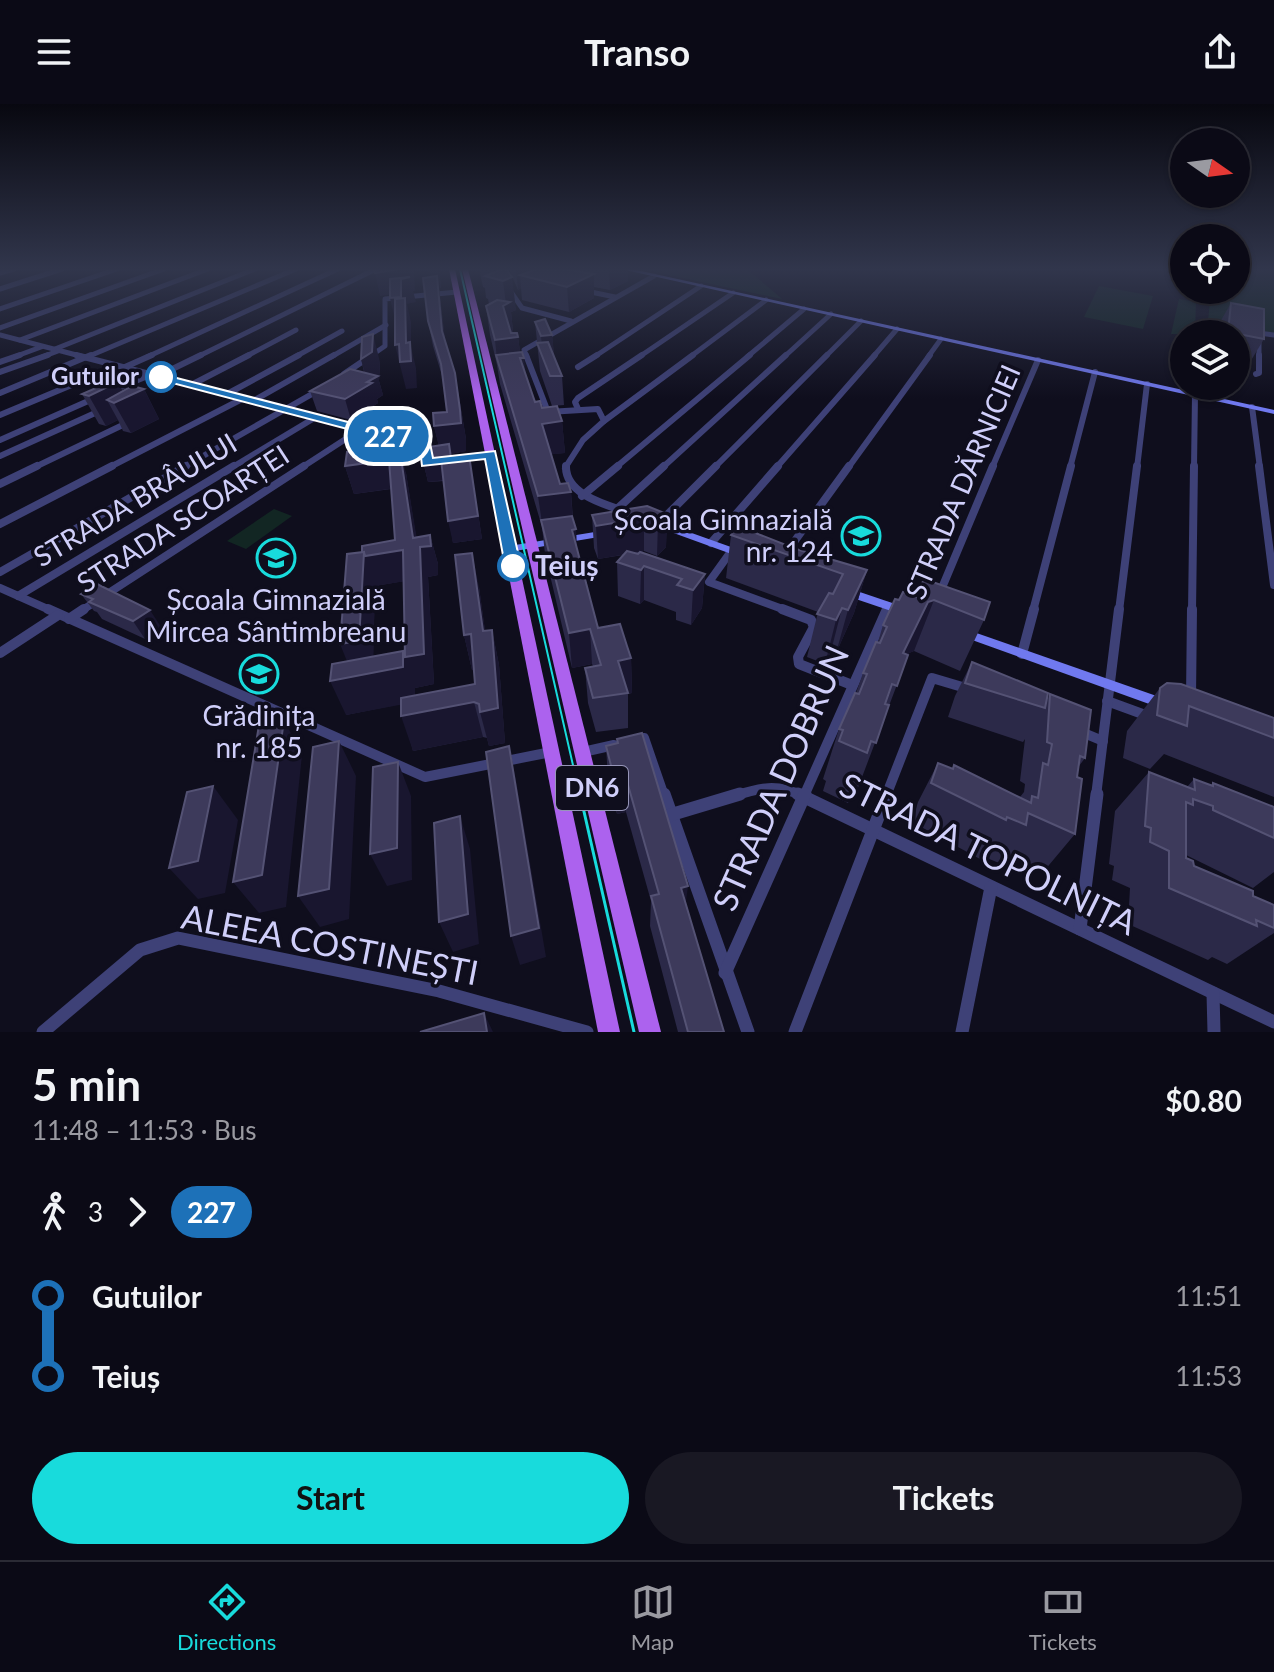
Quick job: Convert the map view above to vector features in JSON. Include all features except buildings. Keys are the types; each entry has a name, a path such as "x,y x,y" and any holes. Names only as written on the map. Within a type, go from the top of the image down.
{"main road":[{"name":"DN6","path":"461,312 609,1032"},
{"name":"DN6","path":"476,312 650,1032"},
{"path":"822,312 1170,389"},
{"path":"1221,400 1274,412"},
{"path":"652,525 746,556"},
{"path":"509,549 615,531"},
{"path":"833,587 913,615"},
{"path":"955,630 1109,685 1184,706"}],"street":[{"path":"0,328 44,312"},
{"path":"0,344 91,312"},
{"path":"0,372 149,312"},
{"path":"0,393 195,312"},
{"path":"0,415 121,367 242,312"},
{"path":"0,440 154,375 286,312"},
{"path":"337,378 383,349 386,312"},
{"path":"539,312 572,321"},
{"path":"588,312 525,347 548,412 596,408 604,421"},
{"path":"578,367 661,312"},
{"path":"578,409 575,402 578,398 704,312"},
{"path":"750,312 580,442 568,459 566,477 582,496 652,525 861,321"},
{"path":"582,496 800,312"},
{"path":"617,509 831,314"},
{"path":"253,401 386,325"},
{"path":"711,543 897,329"},
{"path":"191,385 296,330"},
{"path":"227,394 342,331"},
{"path":"1256,374 1259,373 1259,333 1274,335"},
{"path":"0,335 426,445 427,463 440,461"},
{"path":"782,558 941,339"},
{"path":"0,362 43,346"},
{"name":"STRADA DĂRNICIEI","path":"936,603 1038,360"},
{"path":"1022,654 1095,372"},
{"path":"521,375 534,373"},
{"path":"1080,929 1147,384"},
{"path":"0,572 326,386"},
{"path":"0,524 242,398"},
{"path":"1184,706 1195,400"},
{"path":"0,456 112,406"},
{"path":"1252,407 1274,585"},
{"path":"0,484 142,415"},
{"name":"STRADA BRÂULUI","path":"18,596 316,417"},
{"name":"STRADA SCOARȚEI","path":"0,653 63,617 361,429"},
{"path":"452,459 490,454"},
{"path":"732,550 709,582 811,620 814,627 798,657 799,664 852,685"},
{"path":"2,591 425,777 552,752"},
{"name":"STRADA DOBRUN","path":"725,973 888,606"},
{"path":"795,1032 932,678 937,677 979,693"},
{"path":"1107,701 1163,722"},
{"path":"1062,725 1103,741"},
{"path":"583,752 644,738 748,1032"},
{"name":"STRADA TOPOLNIȚA","path":"670,815 766,786 786,788 1274,1022"},
{"path":"962,1032 991,887"},
{"name":"ALEEA COSTINEȘTI","path":"43,1032 140,950 178,938 439,991 587,1032"},
{"path":"1213,993 1214,1032"}],"green space":[{"path":"1086,312 1148,312 1143,329 1084,317"},
{"path":"1176,312 1196,312 1195,320 1174,320"},
{"path":"1209,312 1274,312 1274,333 1250,329 1250,320 1208,320"},
{"path":"274,509 292,516 246,549 227,541"}],"tram line":[{"path":"470,312 580,796"},
{"path":"580,794 634,1032"}],"bus line":[{"name":"227","path":"161,377 426,445 427,463 490,454 513,566"}],"place":[{"name":"Gutuilor","path":"161,377"},
{"name":"Școala Gimnazială nr. 124","path":"861,536"},
{"name":"Școala Gimnazială Mircea Sântimbreanu","path":"276,558"},
{"name":"Teiuș","path":"513,566"},
{"name":"Grădinița nr. 185","path":"259,674"}]}
